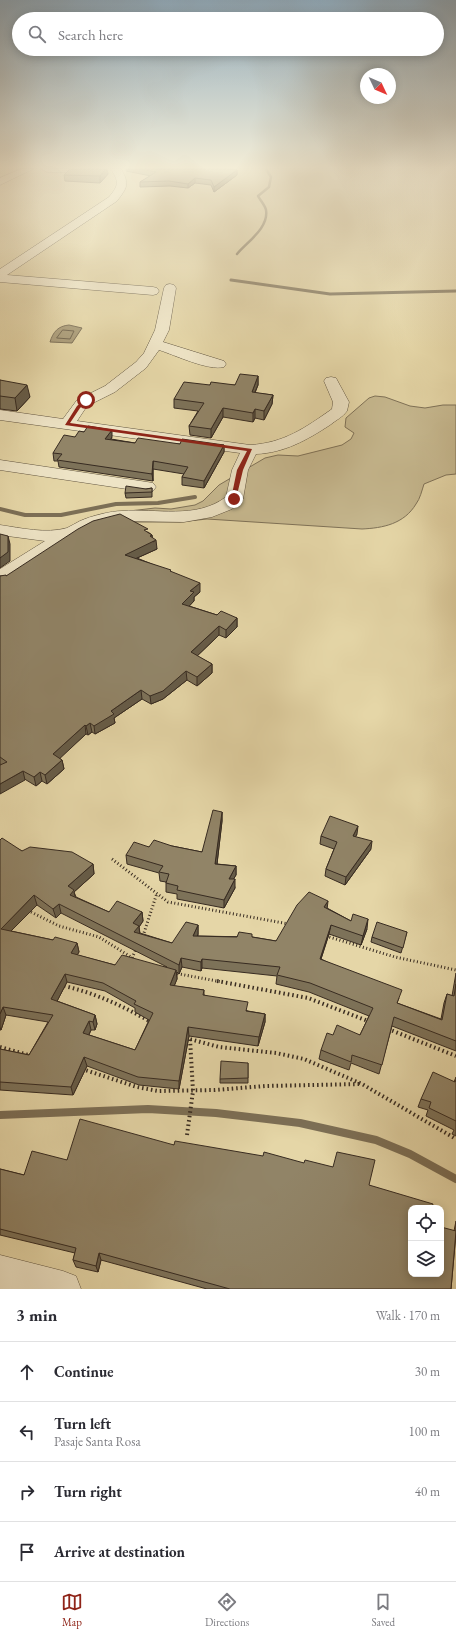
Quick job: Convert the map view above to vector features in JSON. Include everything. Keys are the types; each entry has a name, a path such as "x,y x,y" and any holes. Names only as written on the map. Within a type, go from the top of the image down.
{"street":[{"path":"0,274 68,229"},
{"path":"0,278 153,291"},
{"path":"66,424 82,404 110,389 141,365 150,354 162,330 170,288"},
{"path":"155,344 219,364"},
{"path":"0,415 250,450 265,450 292,442 340,411 341,402 331,381"},
{"path":"0,578 72,532 88,524 108,518 135,516 184,517 206,513 226,505 234,499 240,470 250,450"},
{"path":"0,465 147,487"},
{"path":"0,530 30,535 55,535 72,532"},
{"path":"30,535 36,545 38,554"},
{"path":"0,1273 63,1289"}],"path":[{"path":"112,859 168,902 293,924"},
{"path":"142,940 157,894"},
{"path":"31,912 58,926 99,937 138,961"},
{"path":"320,934 395,957 456,970"},
{"path":"132,958 138,946"},
{"path":"170,972 308,998 369,1021"},
{"path":"62,986 76,989 122,1005 152,1023"},
{"path":"384,1027 456,1056"},
{"path":"184,1038 219,1047 276,1053 304,1059 362,1084 456,1139"},
{"path":"187,1135 193,1091 190,1039"},
{"path":"0,1047 34,1056"},
{"path":"75,1068 137,1087 158,1091 193,1091 265,1086 362,1084"}],"shaded area":[{"path":"375,396 385,397 410,406 425,408 443,405 456,405 456,474 446,475 424,484 419,500 411,511 392,524 362,529 207,519 180,522 129,522 121,512 155,508 171,509 195,505 203,501 219,485 265,458 278,455 298,456 342,445 351,439 354,433 345,427 346,418 369,398"}],"water":[{"path":"69,325 82,328 72,343 50,342 56,330"}],"building":[{"path":"240,374 258,376 252,392 273,395 264,411 255,409 253,413 223,408 211,429 189,426 204,403 174,399 184,382 210,385 211,382 235,385"},
{"path":"0,380 27,385 15,398 0,396"},
{"path":"88,426 112,430 105,439 135,443 138,438 180,444 182,439 224,445 204,481 182,477 188,467 153,461 152,474 57,460 62,454 53,453 64,435 75,437 79,431 84,432"},
{"path":"126,486 146,489 152,488 152,492 125,493"},
{"path":"120,514 148,529 144,530 152,535 150,536 156,540 125,555 171,570 170,571 200,583 190,591 194,592 182,604 217,615 221,611 237,618 226,630 219,626 191,652 212,664 197,677 186,671 163,691 150,696 141,690 111,711 114,714 94,726 90,723 86,726 85,725 53,754 62,760 45,775 40,772 34,777 23,771 0,784 0,765 7,762 0,757 0,576 6,576 78,529 93,521"},
{"path":"0,534 8,536 8,552 0,558"},
{"path":"213,810 222,812 215,864 236,866 229,879 235,879 224,900 177,890 178,886 166,883 169,874 159,872 163,866 126,855 134,842 149,847 154,840 172,846 202,852"},
{"path":"330,816 358,826 353,836 372,841 346,877 326,869 337,842 321,836"},
{"path":"2,838 22,851 30,847 72,852 93,864 68,886 74,890 70,895 109,912 117,901 142,912 133,923 139,926 134,932 172,943 186,922 198,925 193,936 237,937 239,932 252,934 252,937 276,941 297,905 309,892 328,901 324,907 351,921 353,914 368,919 363,936 331,925 320,959 402,990 397,1003 442,1020 447,994 454,996 456,984 456,1041 394,1017 382,1065 352,1055 351,1062 321,1050 327,1033 333,1035 337,1025 360,1035 373,1008 310,983 277,975 280,967 202,959 201,962 181,958 179,965 59,904 53,909 34,895 1,929 53,940 55,937 77,943 71,953 115,965 122,955 176,970 170,985 204,990 203,995 248,1002 246,1011 265,1014 259,1037 188,1027 179,1081 138,1077 84,1057 71,1087 0,1082 0,1049 29,1055 53,1015 3,1007 0,1014 0,840","holes":["65,974 103,983 136,1001 134,1004 153,1013 135,1050 83,1033 89,1021 93,1022 95,1015 51,999"]},
{"path":"377,922 407,932 403,948 372,937"},
{"path":"221,1061 248,1063 248,1078 220,1079"},
{"path":"433,1072 455,1082 456,1080 456,1121 429,1108 431,1102 421,1099"},
{"path":"80,1119 174,1145 175,1141 263,1156 264,1152 304,1163 305,1160 333,1167 337,1152 375,1160 369,1185 433,1204 408,1205 408,1277 444,1277 444,1228 456,1231 451,1289 230,1289 99,1253 96,1266 73,1260 76,1248 0,1229 0,1169 24,1175 32,1151 67,1160"}],"waterway":[{"path":"237,254 261,229"},
{"path":"231,280 330,294 456,291"},
{"path":"0,509 25,515 61,515 116,504 158,503 195,497"},
{"path":"0,1115 148,1109 216,1113 300,1123 376,1140 410,1154 456,1179"}],"route":[{"path":"86,400 78,407 66,424 250,450 240,470 234,499"}]}
